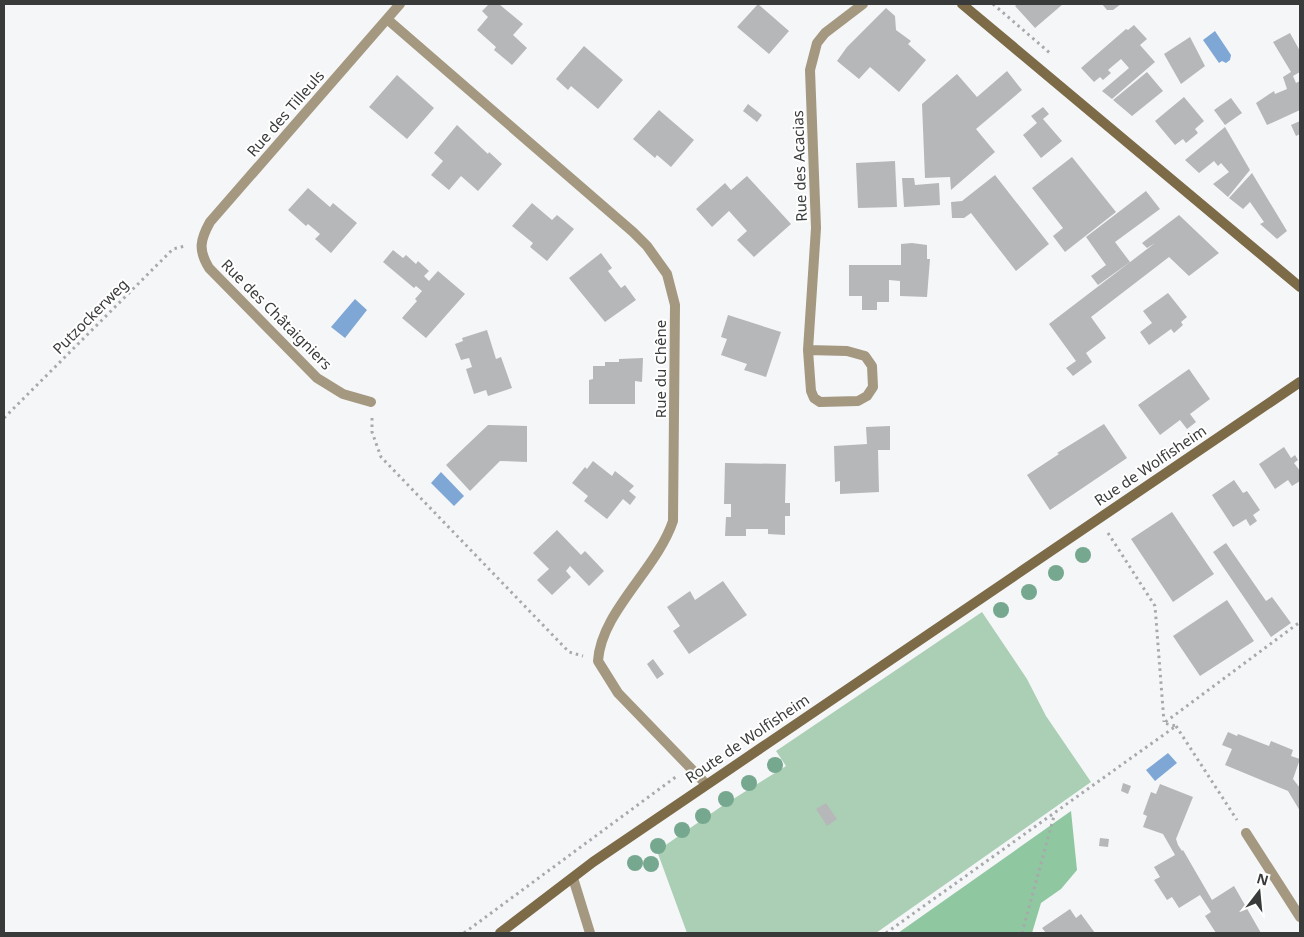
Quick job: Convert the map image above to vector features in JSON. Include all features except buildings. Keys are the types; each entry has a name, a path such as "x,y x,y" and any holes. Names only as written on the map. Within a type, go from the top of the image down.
{"main road":[{"path":"962,4 1300,287"},
{"name":"Rue de Wolfisheim","path":"1016,573 1300,382"},
{"name":"Route de Wolfisheim","path":"500,933 573,878 706,784 1016,573"}],"street":[{"name":"Rue des Tilleuls","path":"200,247 202,237 210,222 400,4"},
{"name":"Rue des Acacias","path":"808,350 847,351 865,356 872,366 873,387 867,396 858,401 820,402 814,398 811,391 808,350 816,228 810,70 812,56 821,38 863,4"},
{"name":"Rue du Chêne","path":"387,18 648,246 667,274 673,291 676,324 673,521 661,548 603,637 598,661"},
{"name":"Rue des Châtaigniers","path":"200,247 203,258 209,268 317,378 344,394 371,402"},
{"path":"598,661 618,693 706,784"},
{"path":"1246,833 1300,917"},
{"path":"573,878 590,933"}],"path":[{"name":"Putzockerweg","path":"4,418 173,249 184,246 200,247"},
{"path":"371,402 372,432 381,458 569,652 598,661"},
{"path":"1098,517 1155,606 1164,723"},
{"path":"1164,723 1300,622"},
{"path":"1164,723 1176,726 1246,833"},
{"path":"886,933 1054,816 1176,726"},
{"path":"464,933 691,767"},
{"path":"1022,933 1054,816"}],"green space":[{"path":"982,612 1027,679 1046,716 1091,782 876,933 687,933 657,851 722,806 786,766 776,751"},
{"path":"1071,811 1077,870 1061,889 1041,903 1032,933 898,933"}],"water":[{"path":"1215,31 1231,55 1230,60 1226,63 1222,61 1219,63 1203,40"},
{"path":"355,299 367,310 345,338 331,327"},
{"path":"441,472 464,496 454,506 431,483"},
{"path":"1168,753 1177,763 1155,781 1146,770"}]}
